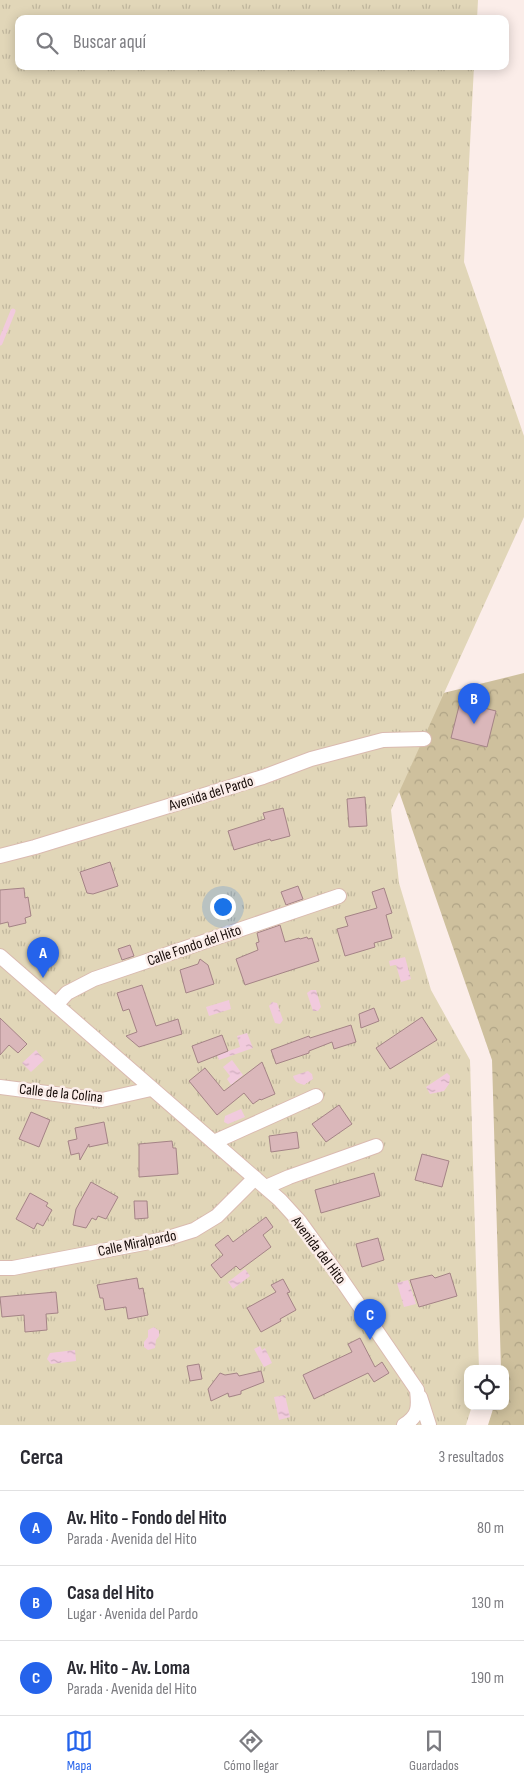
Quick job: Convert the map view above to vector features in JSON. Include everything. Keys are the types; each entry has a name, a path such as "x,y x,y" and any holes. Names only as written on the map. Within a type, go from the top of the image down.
{"street":[{"name":"Avenida del Pardo","path":"0,856 35,847 255,779 311,759 383,740 424,739"},
{"name":"Calle Fondo del Hito","path":"56,1005 67,992 94,979 339,896"},
{"name":"Avenida del Hito","path":"0,956 266,1187 300,1222 417,1390 428,1425"},
{"name":"Calle de la Colina","path":"0,1087 102,1100 151,1089"},
{"path":"214,1142 316,1096"},
{"path":"266,1187 376,1146"},
{"name":"Calle Miralpardo","path":"0,1268 13,1268 165,1239 194,1230 217,1216 255,1178"},
{"path":"408,1422 419,1405 417,1390"}],"green space":[{"path":"0,0 478,0 477,15 15,15 15,70 474,70 464,262 524,436 524,517 391,810 399,883 431,990 470,1060 479,1365 464,1365 464,1410 471,1410 466,1425 0,1425"},
{"path":"524,673 524,1425 488,1425 493,1410 509,1410 509,1365 501,1365 492,1060 377,728 282,733"}],"water":[{"path":"405,957 411,979 401,982 396,965 390,966 389,961"},
{"path":"311,990 316,990 321,1007 318,1011 313,1011 307,993"},
{"path":"229,1000 231,1009 209,1016 206,1007"},
{"path":"272,1002 277,1003 283,1020 280,1024 275,1023 269,1006"},
{"path":"247,1033 253,1048 219,1060 217,1055 240,1047 237,1036"},
{"path":"36,1050 44,1060 31,1072 22,1063"},
{"path":"232,1060 243,1075 231,1085 227,1079 230,1076 223,1067"},
{"path":"308,1071 312,1074 313,1079 304,1085 297,1082 293,1076"},
{"path":"447,1073 450,1076 449,1084 444,1091 430,1094 426,1087"},
{"path":"241,1109 245,1117 228,1124 224,1122 225,1116"},
{"path":"245,1269 250,1276 233,1289 228,1282"},
{"path":"408,1280 416,1304 404,1307 397,1283"},
{"path":"154,1327 159,1331 159,1336 156,1340 155,1348 148,1350 144,1347 144,1342 148,1337 148,1330"},
{"path":"260,1346 262,1350 265,1348 272,1363 264,1367 254,1349"},
{"path":"75,1350 76,1361 51,1364 47,1359 50,1353"},
{"path":"285,1395 290,1417 279,1420 274,1397"}],"building":[{"path":"460,702 496,711 487,747 451,738"},
{"path":"365,797 367,826 349,827 347,799"},
{"path":"283,808 290,836 271,841 270,839 234,850 228,831 265,819 263,813"},
{"path":"110,862 118,886 93,894 87,893 80,872"},
{"path":"298,886 303,899 286,905 281,892"},
{"path":"24,888 25,898 28,897 31,916 25,918 26,923 9,927 8,922 0,924 0,890"},
{"path":"384,888 392,913 386,915 392,938 374,943 375,947 345,956 337,929 348,926 345,917 377,908 372,892"},
{"path":"280,925 285,942 299,938 312,938 319,961 245,985 236,959 258,950 256,943 259,942 257,933"},
{"path":"130,945 134,956 122,960 118,949"},
{"path":"200,959 208,965 214,984 186,993 180,970 198,964"},
{"path":"142,985 156,1026 178,1019 182,1034 139,1047 126,1036 137,1032 129,1009 123,1011 117,993"},
{"path":"374,1008 379,1021 361,1028 359,1014"},
{"path":"422,1017 437,1040 390,1069 376,1048"},
{"path":"0,1018 27,1044 18,1053 9,1045 0,1055"},
{"path":"351,1025 356,1042 334,1049 332,1042 309,1051 309,1053 276,1064 271,1050 309,1036 310,1038"},
{"path":"222,1035 228,1051 198,1063 192,1046"},
{"path":"262,1062 275,1094 260,1099 253,1104 244,1093 217,1115 189,1081 205,1068 224,1091"},
{"path":"339,1105 352,1124 326,1142 312,1124"},
{"path":"31,1112 50,1120 39,1147 19,1139"},
{"path":"104,1122 108,1143 89,1147 89,1144 80,1160 79,1153 71,1155 68,1141 77,1139 75,1128"},
{"path":"297,1132 299,1148 271,1152 269,1136"},
{"path":"172,1141 173,1148 176,1148 178,1174 139,1177 139,1144"},
{"path":"422,1154 449,1161 442,1187 415,1180"},
{"path":"374,1173 380,1196 321,1213 315,1190"},
{"path":"91,1182 118,1197 106,1219 98,1216 96,1220 92,1218 86,1228 73,1225 76,1209"},
{"path":"30,1193 48,1203 46,1206 52,1210 43,1226 37,1223 34,1229 16,1219"},
{"path":"134,1201 147,1201 148,1218 135,1219"},
{"path":"266,1217 273,1227 263,1235 271,1247 240,1270 236,1266 221,1278 211,1265 223,1255 215,1245 228,1235 233,1242"},
{"path":"378,1238 384,1260 362,1267 356,1244"},
{"path":"450,1273 457,1296 419,1307 410,1280 432,1275 435,1278"},
{"path":"137,1278 139,1289 143,1288 148,1315 128,1319 126,1307 105,1310 103,1298 100,1298 97,1285"},
{"path":"283,1279 290,1292 287,1293 296,1310 261,1332 247,1308 276,1292 271,1285"},
{"path":"56,1292 58,1313 46,1314 47,1330 25,1332 24,1315 2,1317 0,1297"},
{"path":"360,1338 375,1367 382,1362 389,1373 374,1382 368,1373 314,1399 303,1375 352,1352 348,1344"},
{"path":"199,1364 202,1379 190,1381 187,1366"},
{"path":"261,1371 264,1382 241,1391 241,1394 229,1397 228,1393 211,1401 208,1389 220,1373 225,1375 237,1373 239,1376"}],"waterway":[{"path":"0,343 13,311"}],"place":[{"name":"Casa del Hito","path":"474,724"},
{"name":"Av. Hito - Fondo del Hito","path":"43,978"},
{"name":"Av. Hito - Av. Loma","path":"370,1340"}]}
